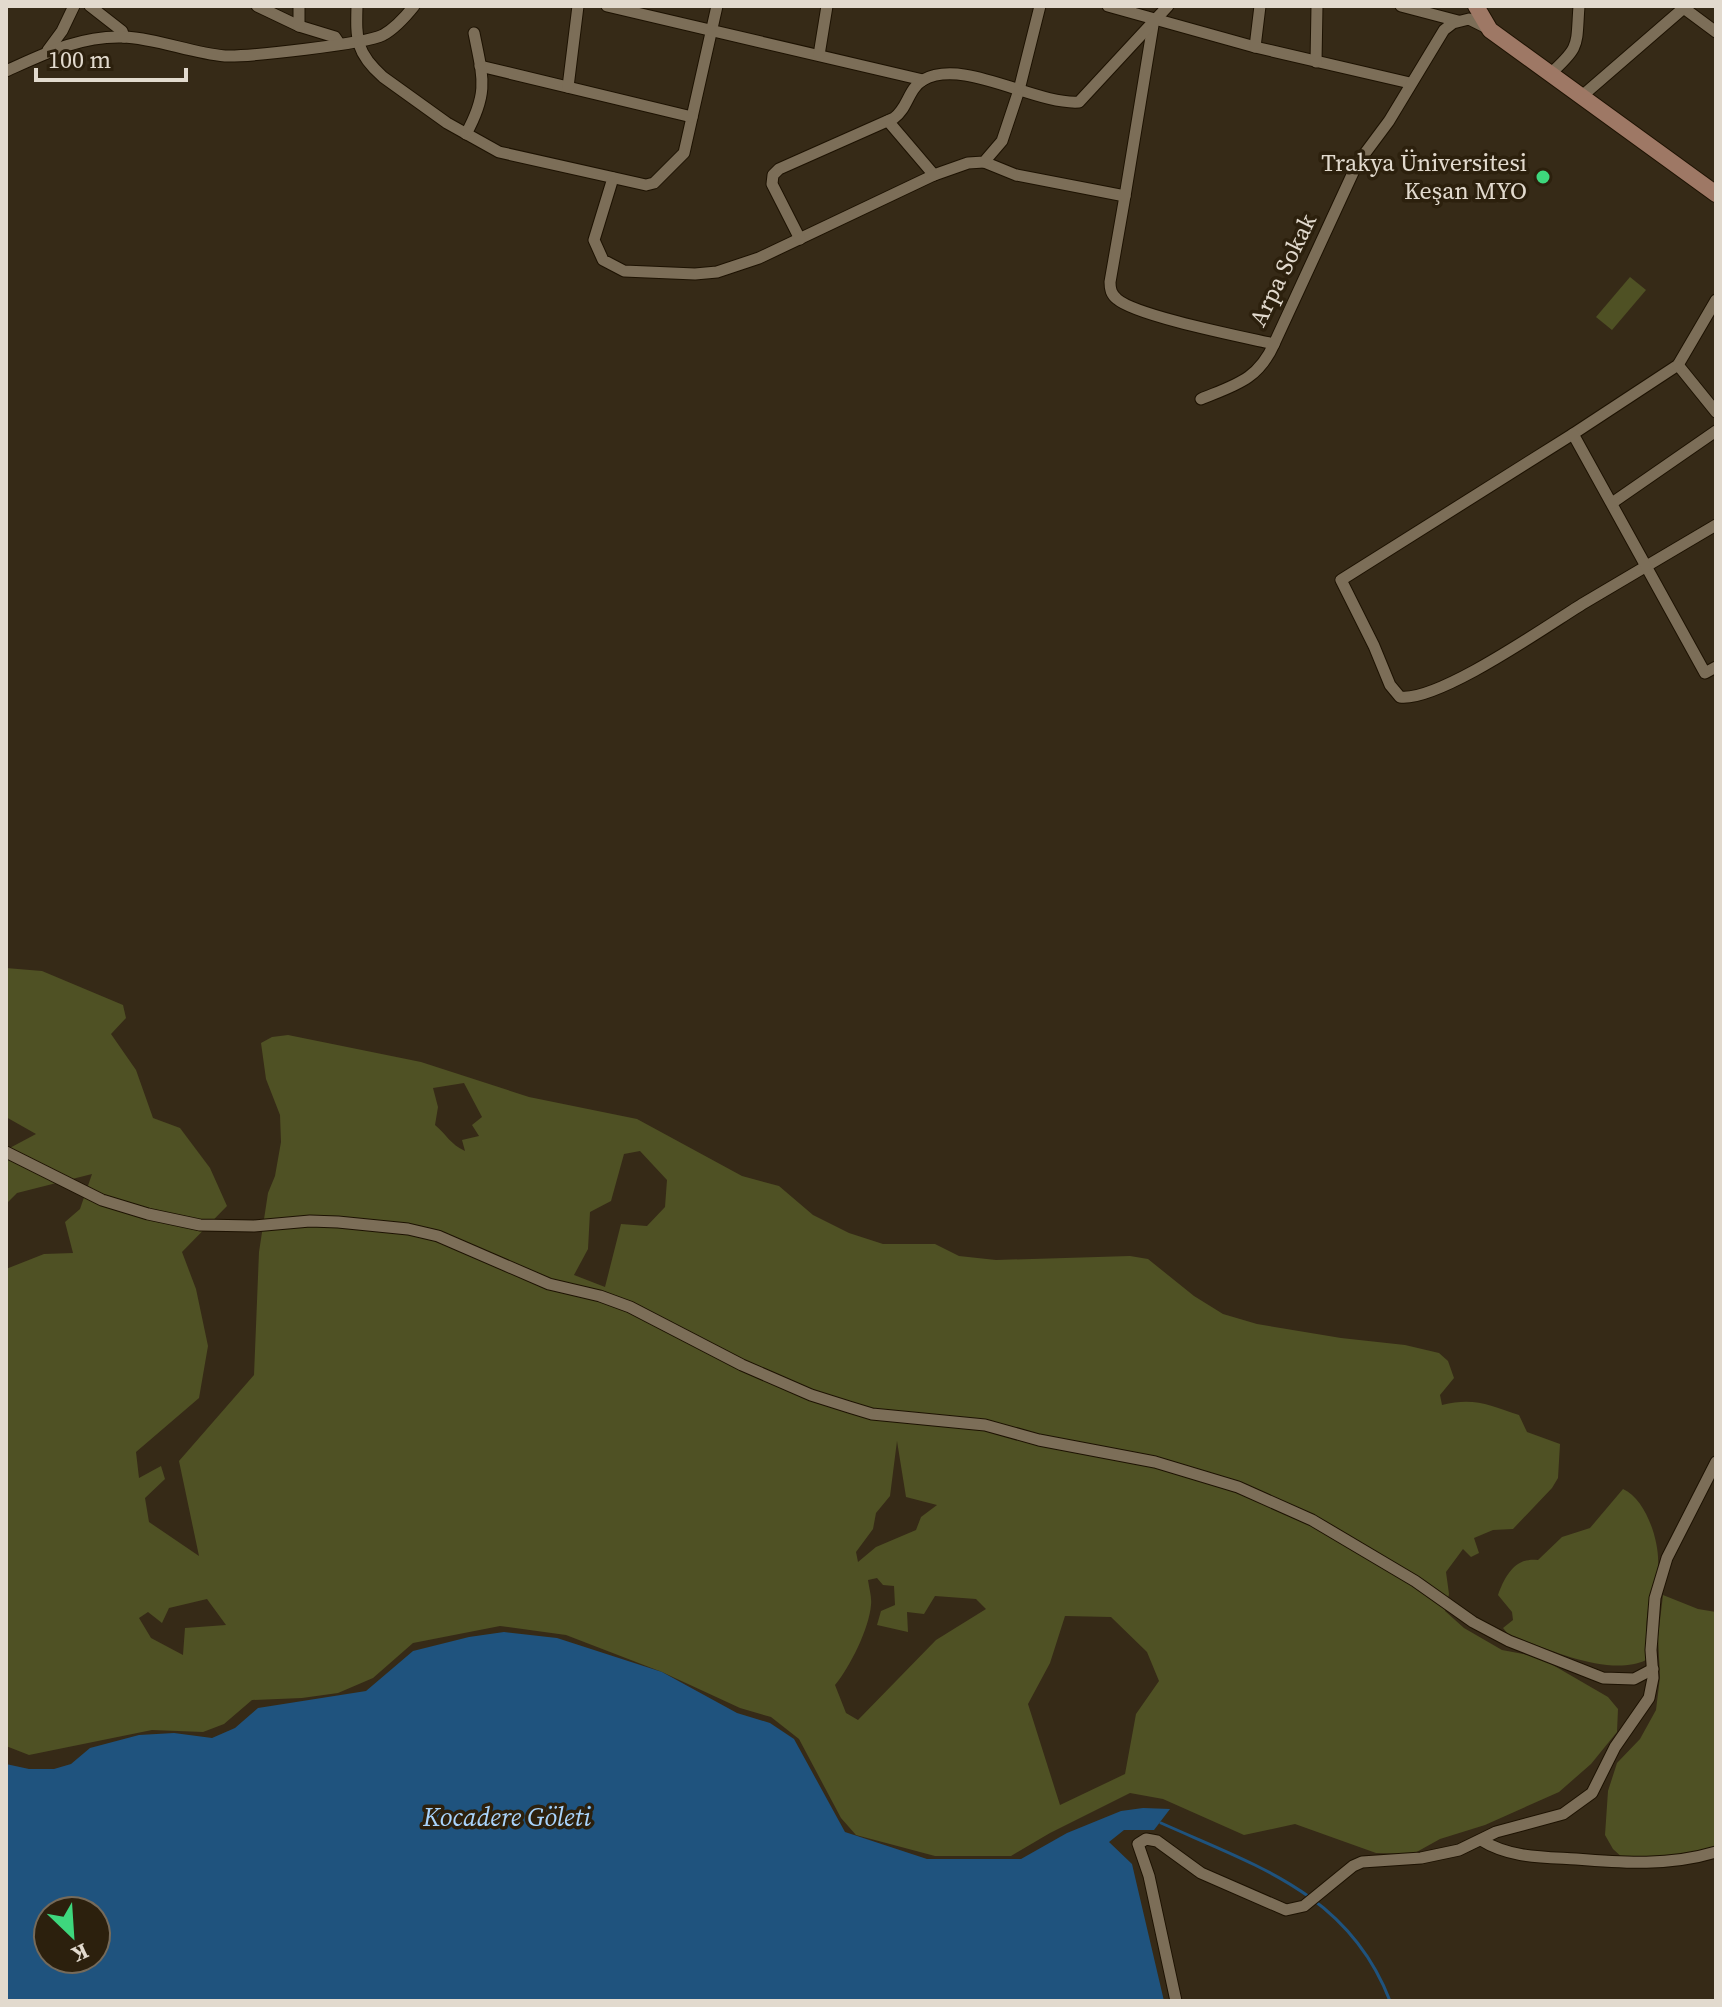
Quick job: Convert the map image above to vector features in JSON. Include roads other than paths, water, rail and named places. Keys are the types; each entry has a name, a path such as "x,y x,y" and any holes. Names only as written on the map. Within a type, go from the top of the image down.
{"main road":[{"path":"1469,13 1716,194"}],"street":[{"path":"43,54 62,31 74,6"},
{"path":"90,6 122,31 124,37"},
{"path":"257,6 299,26 335,37 339,43"},
{"path":"299,6 299,26"},
{"path":"357,6 356,41 373,67 466,134 506,155 646,185 654,183 682,156 717,6"},
{"path":"6,71 70,43 124,37 224,56 356,41 383,35 414,6"},
{"path":"568,87 578,6"},
{"path":"607,6 923,80"},
{"path":"819,55 827,6"},
{"path":"984,162 1001,145 1019,90 1040,6"},
{"path":"1108,6 1255,47 1410,83"},
{"path":"800,239 773,186 774,173 888,121 904,109 913,90 923,80 942,74 958,74 1079,102 1154,19 1170,6 1176,25"},
{"path":"1255,47 1260,6"},
{"path":"1316,62 1317,6"},
{"path":"1401,6 1469,13"},
{"path":"1550,74 1576,47 1579,6"},
{"path":"1582,96 1684,7 1716,32"},
{"name":"Arpa Sokak","path":"1125,196 1110,282 1117,299 1161,316 1274,344 1357,164 1389,121 1444,30 1469,13"},
{"path":"613,178 594,243 603,260 618,270 686,274 717,272 759,258 934,175 968,163 984,162 1016,175 1125,196 1154,19"},
{"path":"466,134 481,105 480,66 474,33"},
{"path":"480,66 692,117"},
{"path":"902,75 912,81 913,90"},
{"path":"888,121 934,175"},
{"path":"1716,300 1678,365 1341,580 1390,685 1400,697 1407,698 1451,682 1716,525"},
{"path":"1201,399 1253,376 1264,364 1274,344"},
{"path":"1678,365 1716,412"},
{"path":"1612,503 1716,431"},
{"path":"1573,434 1705,673 1716,667"},
{"path":"6,1152 102,1200 200,1225 338,1222 408,1229 438,1236 549,1284 630,1307 742,1365 811,1395 849,1407 872,1414 985,1425 1039,1440 1155,1462 1238,1487 1312,1520 1415,1581 1473,1622 1509,1641 1603,1678 1634,1679 1653,1669"},
{"path":"1176,2001 1149,1876 1139,1850 1141,1840 1157,1841 1201,1873 1281,1909 1293,1910 1309,1903 1353,1866 1368,1860 1421,1858 1459,1850 1504,1829 1555,1817 1587,1798 1597,1786 1615,1747 1646,1706 1652,1687 1651,1626 1655,1598 1667,1558 1716,1462"},
{"path":"1481,1840 1500,1850 1525,1856 1638,1864 1690,1859 1716,1852"}],"water":[{"name":"Kocadere Göleti","path":"504,1632 557,1638 662,1672 737,1713 770,1723 794,1739 845,1832 927,1859 1021,1859 1067,1833 1121,1811 1170,1809 1154,1830 1124,1830 1109,1842 1132,1864 1164,2001 6,2001 6,1764 29,1769 54,1769 71,1764 90,1748 139,1735 174,1733 212,1738 235,1728 258,1708 366,1691 413,1651"}],"waterway":[{"path":"1161,1823 1265,1870 1325,1909 1350,1934 1372,1964 1390,2001"}],"place":[{"name":"Trakya Üniversitesi Keşan MYO","path":"1543,177"}]}
